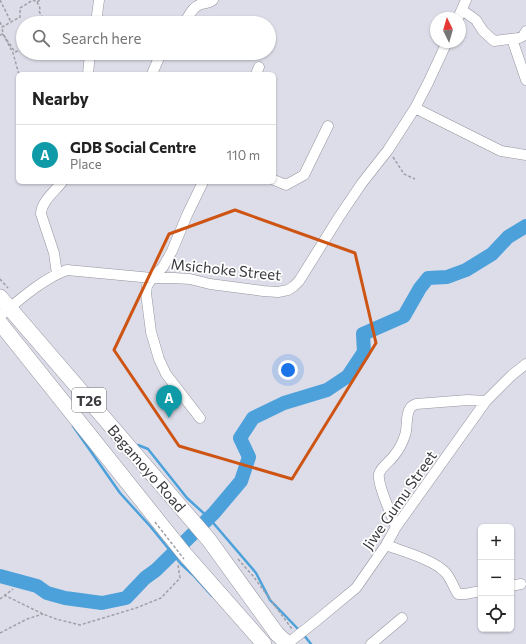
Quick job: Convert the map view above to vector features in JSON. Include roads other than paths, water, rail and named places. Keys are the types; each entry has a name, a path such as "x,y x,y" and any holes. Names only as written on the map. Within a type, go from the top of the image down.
{"highway":[{"name":"Bagamoyo Road","path":"3,307 179,504 209,540 277,634 291,641"},
{"name":"Bagamoyo Road","path":"0,323 157,522 183,559 264,644"}],"street":[{"path":"97,16 99,0"},
{"path":"188,16 196,6 211,2 213,0"},
{"path":"462,9 476,20 494,41 519,38 523,36 526,31"},
{"path":"512,39 526,80"},
{"name":"Msichoke Street","path":"3,307 57,274 67,270 152,278 190,279 210,284 263,291 278,292 288,290 299,281 342,211 388,150 415,108 444,48"},
{"path":"88,72 89,60"},
{"path":"153,72 158,60"},
{"path":"415,108 501,151 526,155"},
{"path":"276,181 286,185 304,175 328,126"},
{"path":"57,274 54,254 41,214 41,208 60,184"},
{"path":"200,418 166,374 159,359 150,332 146,293 147,286 163,266 172,251 202,184"},
{"name":"Jiwe Gumu Street","path":"291,641 356,588 396,527 486,401 512,375 526,364"},
{"path":"396,527 384,496 379,473 393,457 405,435 408,413 411,407 416,404 468,400 486,401"},
{"path":"386,544 437,565 446,573 458,594 478,592"},
{"path":"371,644 402,618"}],"waterway":[{"path":"0,576 37,586 47,593 65,598 102,603 126,598 214,513 241,481 249,457 240,438 253,418 284,403 327,390 348,376 364,352 363,334 404,316 420,288 428,278 447,277 466,270 492,254 508,237 526,226"},
{"path":"73,426 120,493 150,526 181,564 212,596"},
{"path":"138,445 148,449 187,498 209,518 256,573 270,600 299,630"},
{"path":"303,634 311,644"}],"place":[{"name":"GDB Social Centre","path":"169,418"}]}
